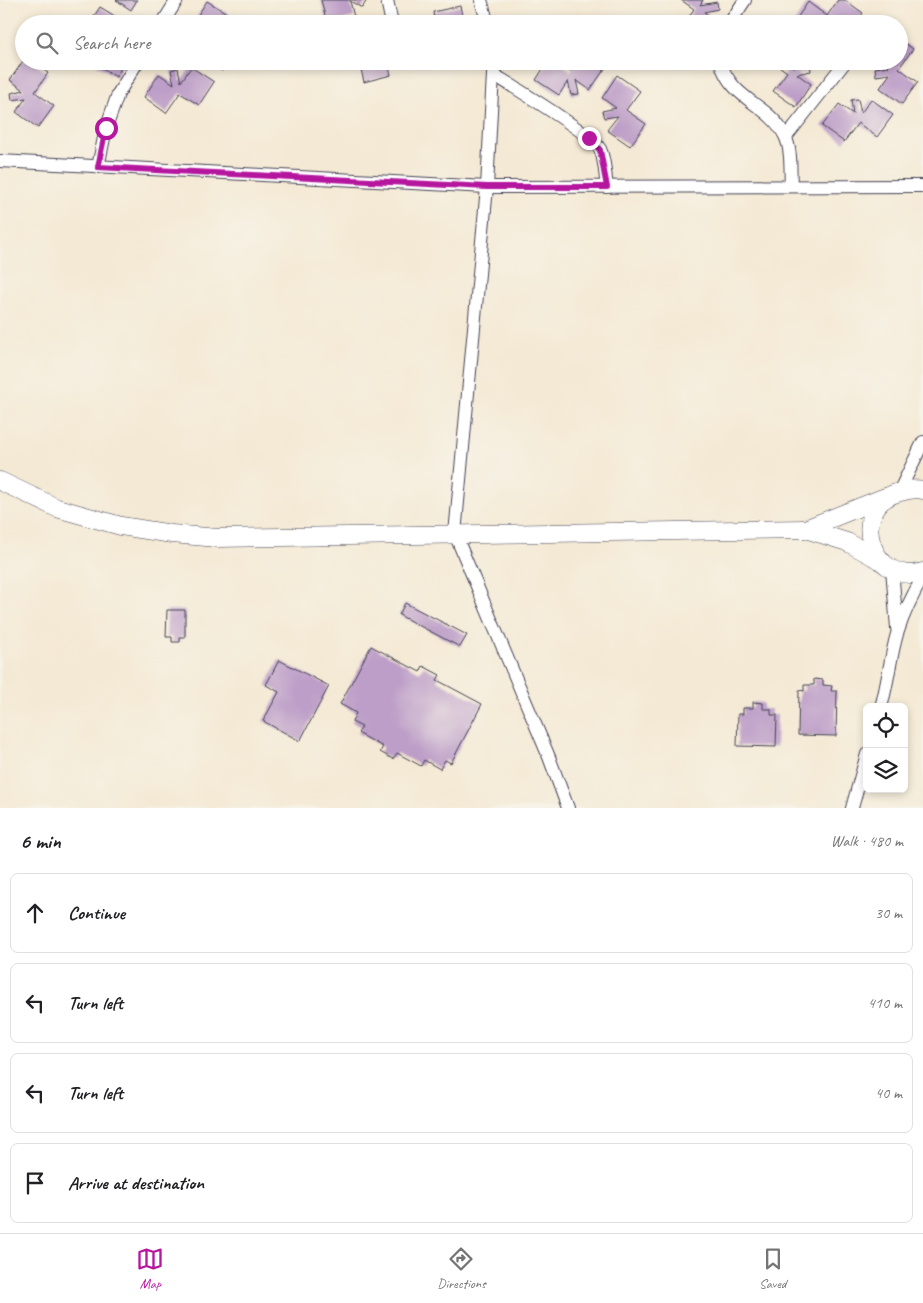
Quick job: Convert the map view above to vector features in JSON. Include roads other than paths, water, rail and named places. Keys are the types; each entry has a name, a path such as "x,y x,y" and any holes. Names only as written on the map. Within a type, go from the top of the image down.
{"highway":[{"path":"0,481 57,508 121,526 172,534 218,538 805,529 847,542 906,574 923,572"},
{"path":"805,529 893,494 915,488 923,490"},
{"path":"886,564 872,547 869,532 871,518 878,505 893,494"}],"street":[{"path":"168,15 177,0"},
{"path":"387,0 390,15"},
{"path":"481,0 485,15"},
{"path":"735,15 745,0"},
{"path":"98,167 106,128 118,94 133,70"},
{"path":"493,70 487,187 455,534 568,808"},
{"path":"497,70 596,144 600,150 607,187"},
{"path":"723,70 724,75 736,90 775,120 786,137 791,186"},
{"path":"786,137 839,70"},
{"path":"0,161 487,187 923,186"},
{"path":"893,494 923,442"},
{"path":"886,564 897,633"},
{"path":"882,703 897,633 923,577"},
{"path":"852,808 863,768"}]}
